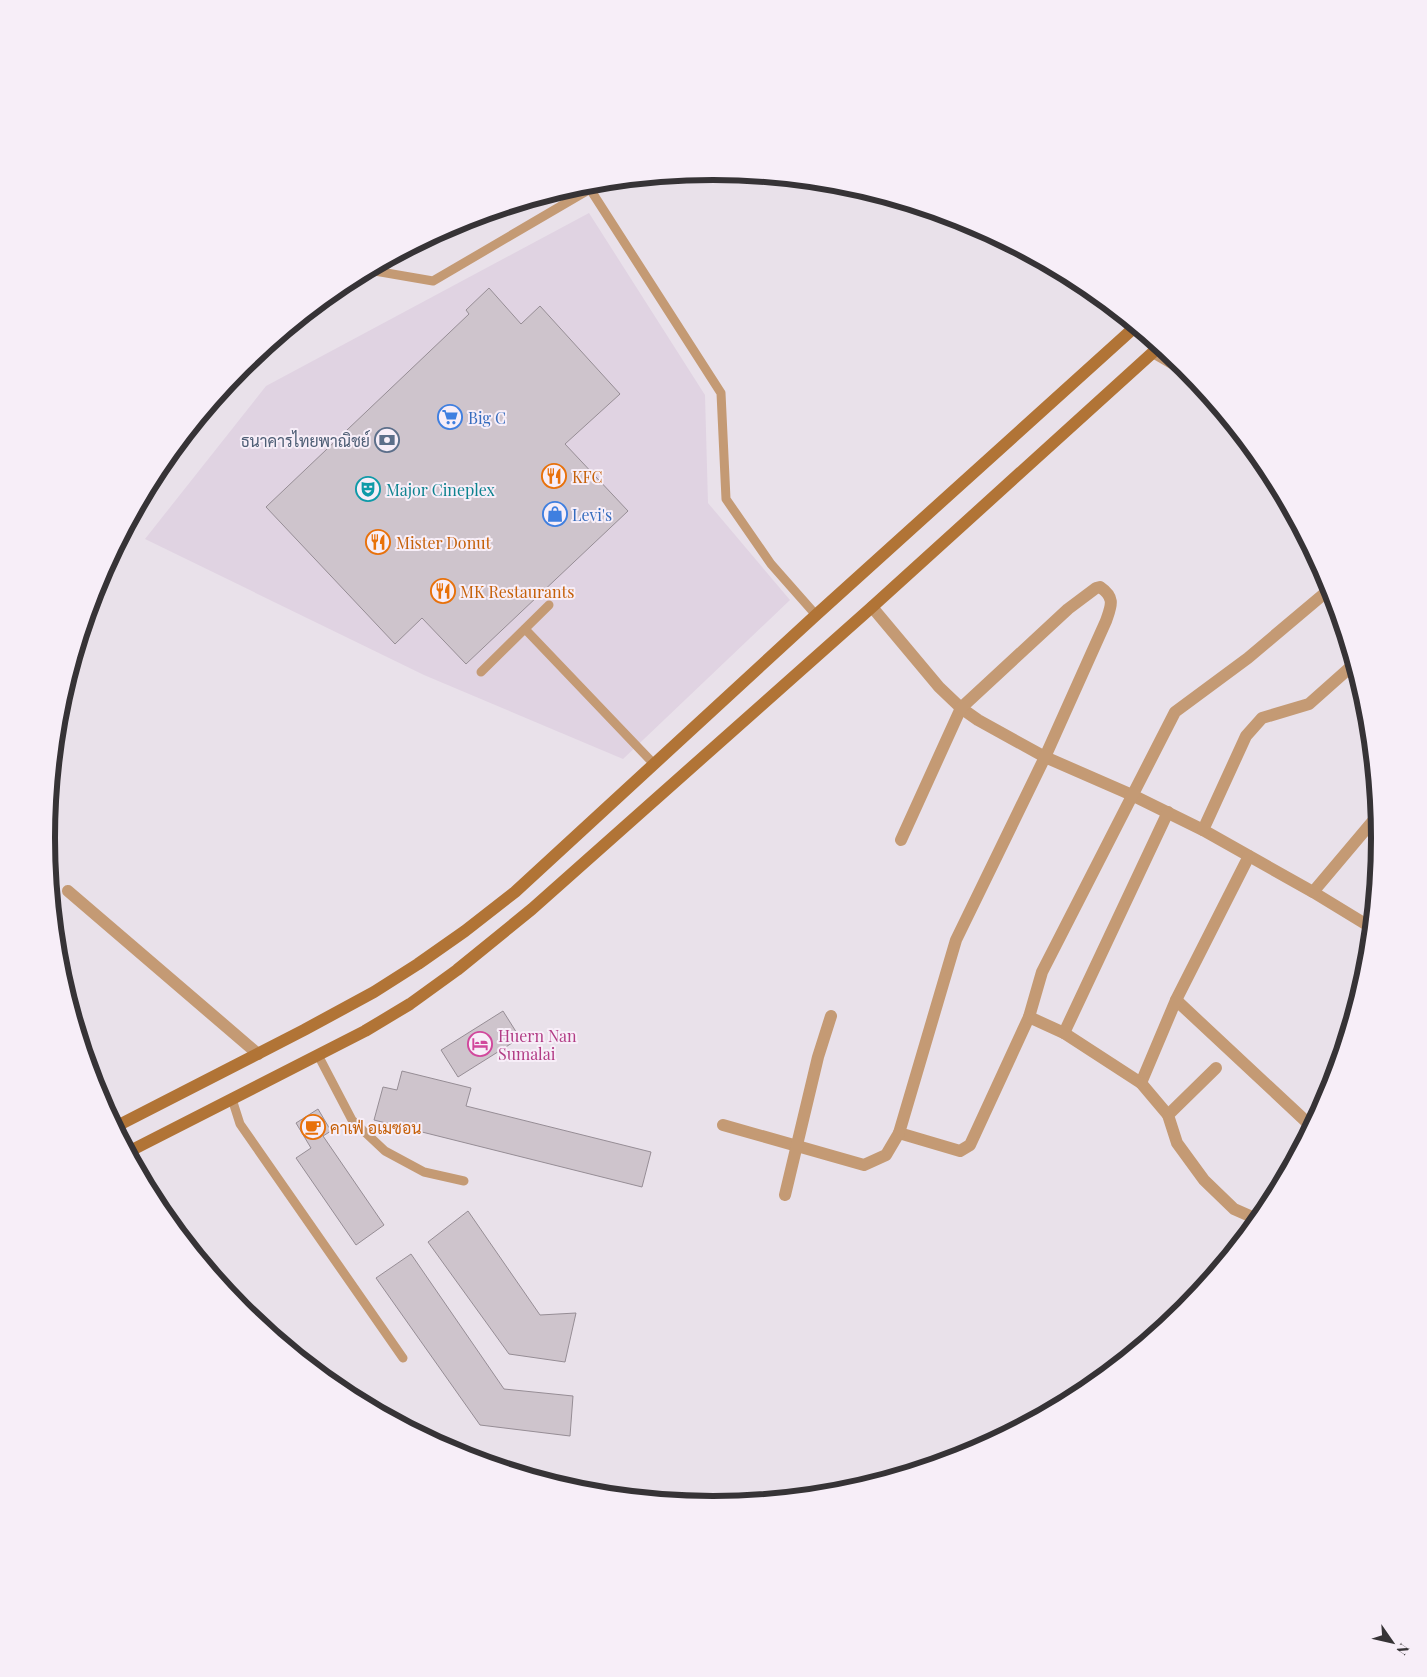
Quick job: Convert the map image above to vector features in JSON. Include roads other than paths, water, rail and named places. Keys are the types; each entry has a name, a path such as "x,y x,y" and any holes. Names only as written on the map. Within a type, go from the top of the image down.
{"main road":[{"path":"120,1124 374,992 466,931 515,892 816,615 1132,330"},
{"path":"133,1149 365,1031 410,1004 482,952 872,607 1156,350"}],"street":[{"path":"723,1126 864,1165 886,1155 898,1133 956,940 1045,757 1106,622 1112,605 1106,591 1100,587 1096,588 1068,609 961,708 901,840"},
{"path":"898,1133 960,1151 970,1145 1029,1018 1042,972 1175,712 1248,658 1324,594"},
{"path":"872,607 939,687 961,708 1045,757 1132,795 1203,830 1366,924"},
{"path":"1203,830 1246,736 1262,718 1309,704 1350,668"},
{"path":"1064,1033 1168,812"},
{"path":"1313,892 1372,823"},
{"path":"1141,1082 1176,1000 1250,856"},
{"path":"68,891 258,1054"},
{"path":"1176,1000 1307,1123"},
{"path":"785,1195 818,1057 831,1016"},
{"path":"1029,1018 1064,1033 1141,1082 1168,1116 1177,1143 1204,1180 1234,1209 1252,1217"},
{"path":"1168,1116 1216,1068"}],"lane":[{"path":"596,191 722,392 726,499 771,564 816,615"},
{"path":"379,271 433,280 579,194"},
{"path":"481,672 549,605"},
{"path":"525,628 654,764"},
{"path":"318,1055 352,1120 385,1151 424,1172 464,1181"},
{"path":"232,1099 240,1124 403,1358"}],"place":[{"name":"Big C","path":"450,417"},
{"name":"ธนาคารไทยพาณิชย์","path":"387,440"},
{"name":"KFC","path":"554,476"},
{"name":"Major Cineplex","path":"368,489"},
{"name":"Levi's","path":"555,514"},
{"name":"Mister Donut","path":"378,542"},
{"name":"MK Restaurants","path":"443,591"},
{"name":"Huern Nan Sumalai","path":"480,1044"},
{"name":"คาเฟ่ อเมซอน","path":"313,1127"}]}
